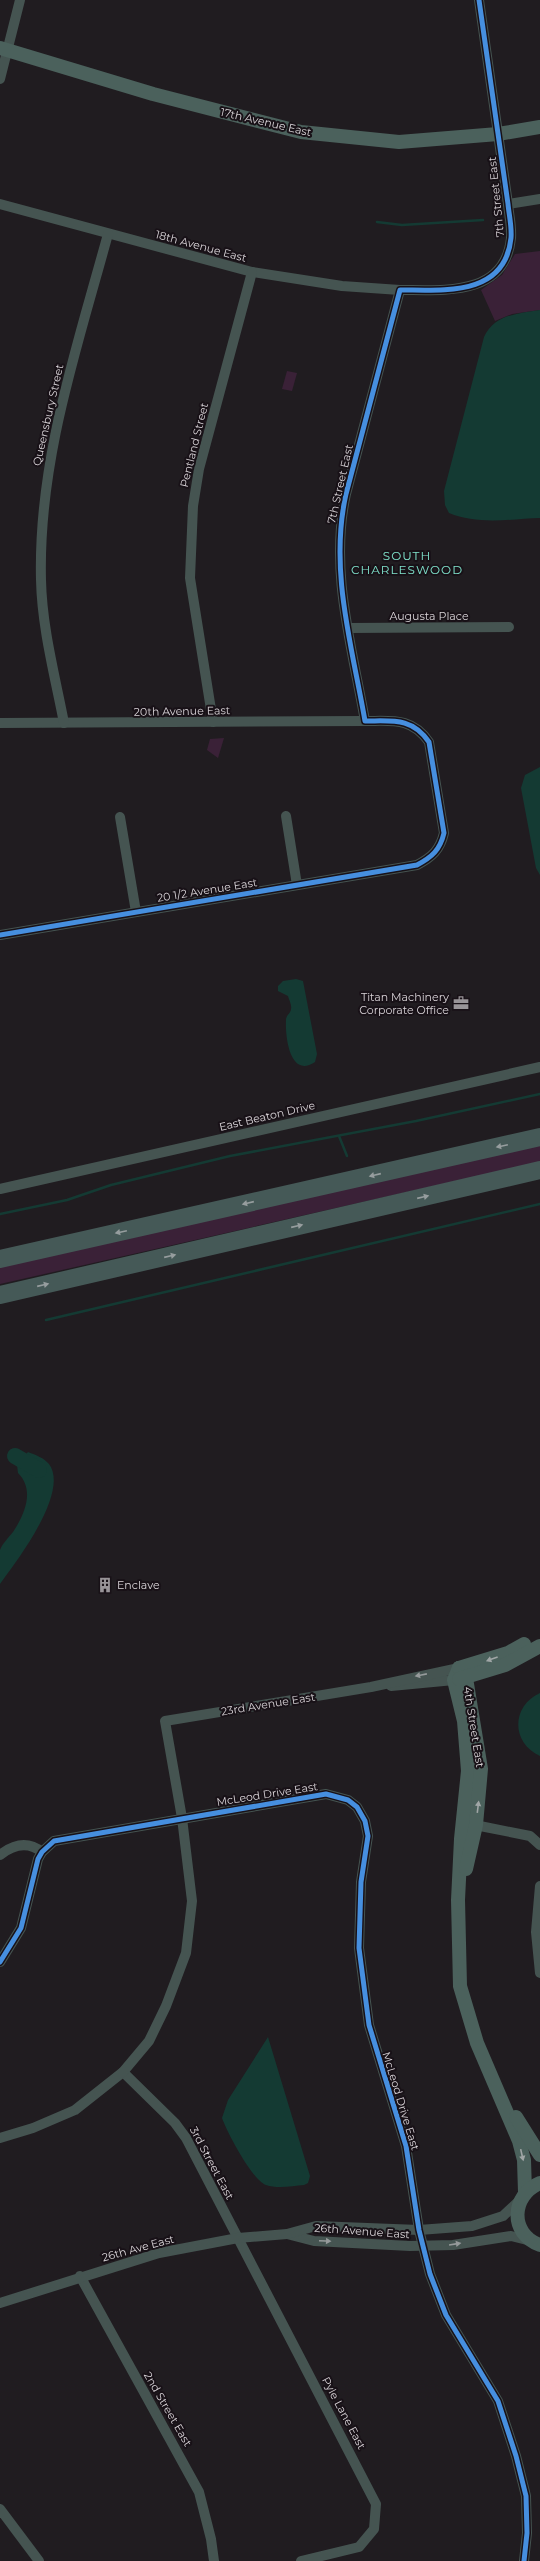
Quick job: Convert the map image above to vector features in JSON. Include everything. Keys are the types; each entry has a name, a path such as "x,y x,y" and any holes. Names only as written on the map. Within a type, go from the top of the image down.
{"highway":[{"path":"0,1259 540,1138"},
{"path":"0,1295 540,1170"}],"street":[{"path":"0,80 4,49 20,0"},
{"name":"7th Street East","path":"365,721 340,582 340,521 400,290 466,288 482,282 493,274 504,263 510,249 512,236 479,0"},
{"name":"17th Avenue East","path":"4,49 153,94 301,132 399,142 498,134 540,127"},
{"path":"508,204 540,199"},
{"name":"18th Avenue East","path":"0,204 252,272 342,286 400,290"},
{"name":"Queensbury Street","path":"64,723 44,613 41,554 44,496 50,450 59,413 108,234"},
{"name":"Pentland Street","path":"213,722 190,578 192,514 199,469 252,272"},
{"name":"Augusta Place","path":"349,628 509,627"},
{"name":"20th Avenue East","path":"0,723 365,721"},
{"name":"20 1/2 Avenue East","path":"0,935 417,865 431,858 441,846 444,833 429,742 422,732 411,724 395,721 365,721"},
{"path":"286,816 297,885"},
{"path":"120,817 136,912"},
{"name":"East Beaton Drive","path":"0,1189 540,1067"},
{"name":"23rd Avenue East","path":"460,1675 540,1637"},
{"name":"23rd Avenue East","path":"182,1818 165,1721 371,1687 460,1675 505,1665 540,1646"},
{"name":"4th Street East","path":"460,1675 481,1769 469,1824 458,1900 460,1986 477,2043 519,2141 524,2160 522,2196 517,2209 520,2228 538,2245"},
{"name":"McLeod Drive East","path":"42,1852 54,1841 62,1838 326,1794 348,1800 357,1807 365,1821 368,1836 361,1882 359,1935 363,1993 376,2050 407,2153 419,2230 430,2274 446,2315 498,2401 516,2456 526,2496 527,2533 524,2561"},
{"path":"0,2138 33,2128 75,2110 123,2072 149,2041 166,2006 186,1953 192,1902 182,1818"},
{"path":"469,1824 530,1836 540,1845"},
{"path":"0,1855 26,1844 34,1846 42,1852 36,1865 32,1890 21,1928 0,1962"},
{"path":"540,1886 536,1932 540,1973"},
{"name":"3rd Street East","path":"123,2072 182,2132 238,2238"},
{"name":"4th Street East","path":"493,2080 540,2155"},
{"path":"522,2196 540,2183"},
{"name":"26th Avenue East","path":"287,2234 316,2226 419,2230 472,2226 502,2216 522,2196"},
{"name":"26th Avenue East","path":"287,2234 314,2241 423,2246 453,2245 511,2236 538,2245"},
{"name":"26th Ave East","path":"0,2303 80,2276 159,2252 238,2238 287,2234"},
{"name":"Pyle Lane East","path":"238,2238 376,2504 374,2529 359,2547 301,2561"},
{"name":"2nd Street East","path":"80,2276 199,2492 211,2539 214,2561"},
{"path":"0,2509 39,2561"}],"shaded area":[{"path":"540,251 540,310 512,314 495,321 481,290 502,275 515,254"},
{"path":"540,310 540,518 482,520 460,517 449,513 445,505 444,491 484,337 489,329 500,319 515,314"},
{"path":"287,371 297,373 292,391 282,389"},
{"path":"224,738 218,758 207,750 210,739"},
{"path":"540,767 540,875 536,868 521,788 525,775"},
{"path":"296,979 303,981 317,1054 315,1062 307,1066 300,1065 295,1061 291,1054 288,1045 286,1018 291,1010 291,1006 288,996 278,991 278,986 283,981"},
{"path":"540,1144 540,1162 0,1284 0,1266"},
{"path":"28,1452 42,1458 49,1464 54,1476 52,1491 47,1508 28,1544 0,1584 0,1550 21,1518 26,1502 26,1487 18,1473 17,1465"},
{"path":"540,1693 540,1756 530,1750 524,1742 520,1734 518,1724 524,1706 530,1699"},
{"path":"268,2037 310,2176 308,2183 304,2185 275,2187 266,2185 260,2181 247,2165 229,2134 222,2118 228,2100"}],"waterway":[{"path":"377,222 402,225 483,220"},
{"path":"0,1214 67,1200 111,1185 230,1156 416,1121 540,1094"},
{"path":"339,1136 347,1156"},
{"path":"46,1320 540,1204"},
{"path":"15,1456 39,1470"}],"cycle path":[{"path":"0,935 417,865 431,856 438,848 444,833 429,742 416,728 408,724 393,721 365,721 344,608 340,551 341,522 346,494 400,290 435,290 469,286 485,280 497,271 506,257 511,238 511,225 479,0"},
{"path":"0,1962 21,1928 38,1859 42,1852 54,1841 326,1794 348,1800 357,1807 365,1821 368,1836 361,1882 359,1948 369,2025 406,2146 419,2230 430,2274 446,2315 498,2401 516,2456 526,2496 527,2533 524,2561"}],"place":[{"name":"Titan Machinery Corporate Office","path":"461,1003"},
{"name":"Enclave","path":"105,1585"}],"district":[{"name":"SOUTH CHARLESWOOD","path":"407,562"}]}
